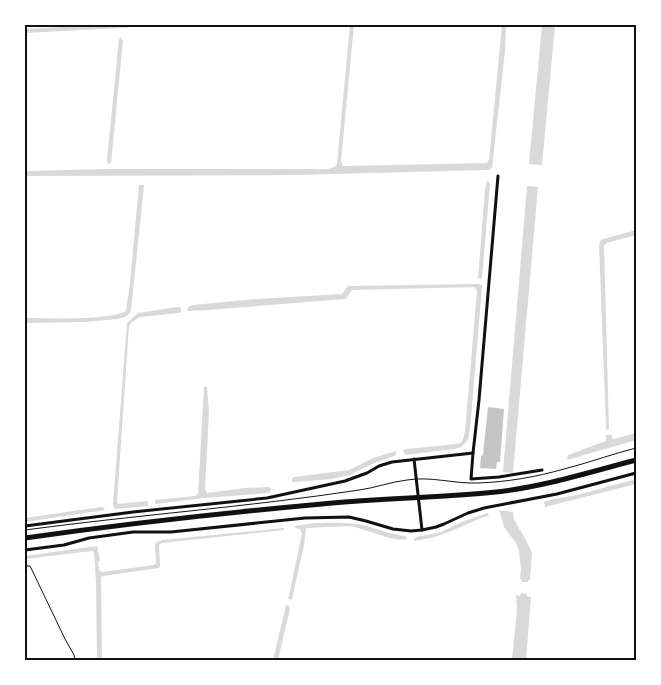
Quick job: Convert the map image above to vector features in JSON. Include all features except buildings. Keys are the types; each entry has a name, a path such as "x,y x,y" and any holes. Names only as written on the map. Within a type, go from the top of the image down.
{"main road":[{"path":"25,538 125,525 371,499 488,493 562,479 636,460"}],"street":[{"path":"498,176 471,478 500,477 542,470"},
{"path":"25,528 125,513 267,498 345,481 385,464 473,453"},
{"path":"414,459 422,530"},
{"path":"25,550 133,532 170,532 305,518 349,517 393,529 422,530 436,527 484,508 557,494 636,473"}],"lane":[{"path":"25,528 334,494 415,478 465,483 523,478 550,473 636,448"}],"path":[{"path":"25,566 30,566 75,660"}],"shaded area":[{"path":"129,25 127,28 25,33 25,29"},
{"path":"350,25 354,25 341,161 343,166 487,163 489,160 502,25 506,25 505,51 492,168 489,170 294,175 25,176 25,171 332,168 337,164"},
{"path":"542,25 555,25 542,165 529,164"},
{"path":"121,38 123,41 111,163 108,164 119,39"},
{"path":"487,181 490,184 481,279 478,278"},
{"path":"139,185 144,185 131,311 129,314 117,319 85,322 25,323 25,318 92,318 126,311"},
{"path":"527,186 538,187 513,473 503,472"},
{"path":"636,230 636,235 604,245 608,430 606,429 599,245 603,239"},
{"path":"482,285 482,287 468,439 461,447 455,449 405,455 403,450 407,449 462,442 465,432 477,291 475,287 352,290 346,299 187,311 188,307 193,305 342,294 348,286"},
{"path":"180,307 181,312 140,317 129,326 117,502 118,504 148,501 148,506 116,509 113,504 127,323 138,313"},
{"path":"204,387 207,387 209,412 205,489 207,493 269,487 271,489 270,492 155,504 155,500 195,496 198,494"},
{"path":"636,433 636,440 567,460 568,455 606,441 606,435 612,435 614,439"},
{"path":"396,451 396,455 350,475 331,479 292,482 294,477 349,470 373,458"},
{"path":"636,479 636,484 545,507 545,501 581,494"},
{"path":"101,507 105,510 25,522 25,518"},
{"path":"499,510 513,512 514,520 532,553 530,580 528,582 522,582 520,579 519,551 516,543 504,527"},
{"path":"488,513 489,516 450,532 414,541 416,537 441,532 464,521"},
{"path":"315,523 363,525 405,536 407,539 395,539 349,526 307,528 292,599 288,599 302,533 295,526"},
{"path":"284,528 284,530 162,543 159,545 159,568 101,577 102,660 97,660 94,552 25,559 25,556 97,546 100,561 98,561 99,570 102,572 154,565 156,563 155,544 162,540"},
{"path":"521,593 531,597 526,660 512,660 517,609 516,595 520,596"},
{"path":"286,605 290,609 278,660 273,660"}]}
